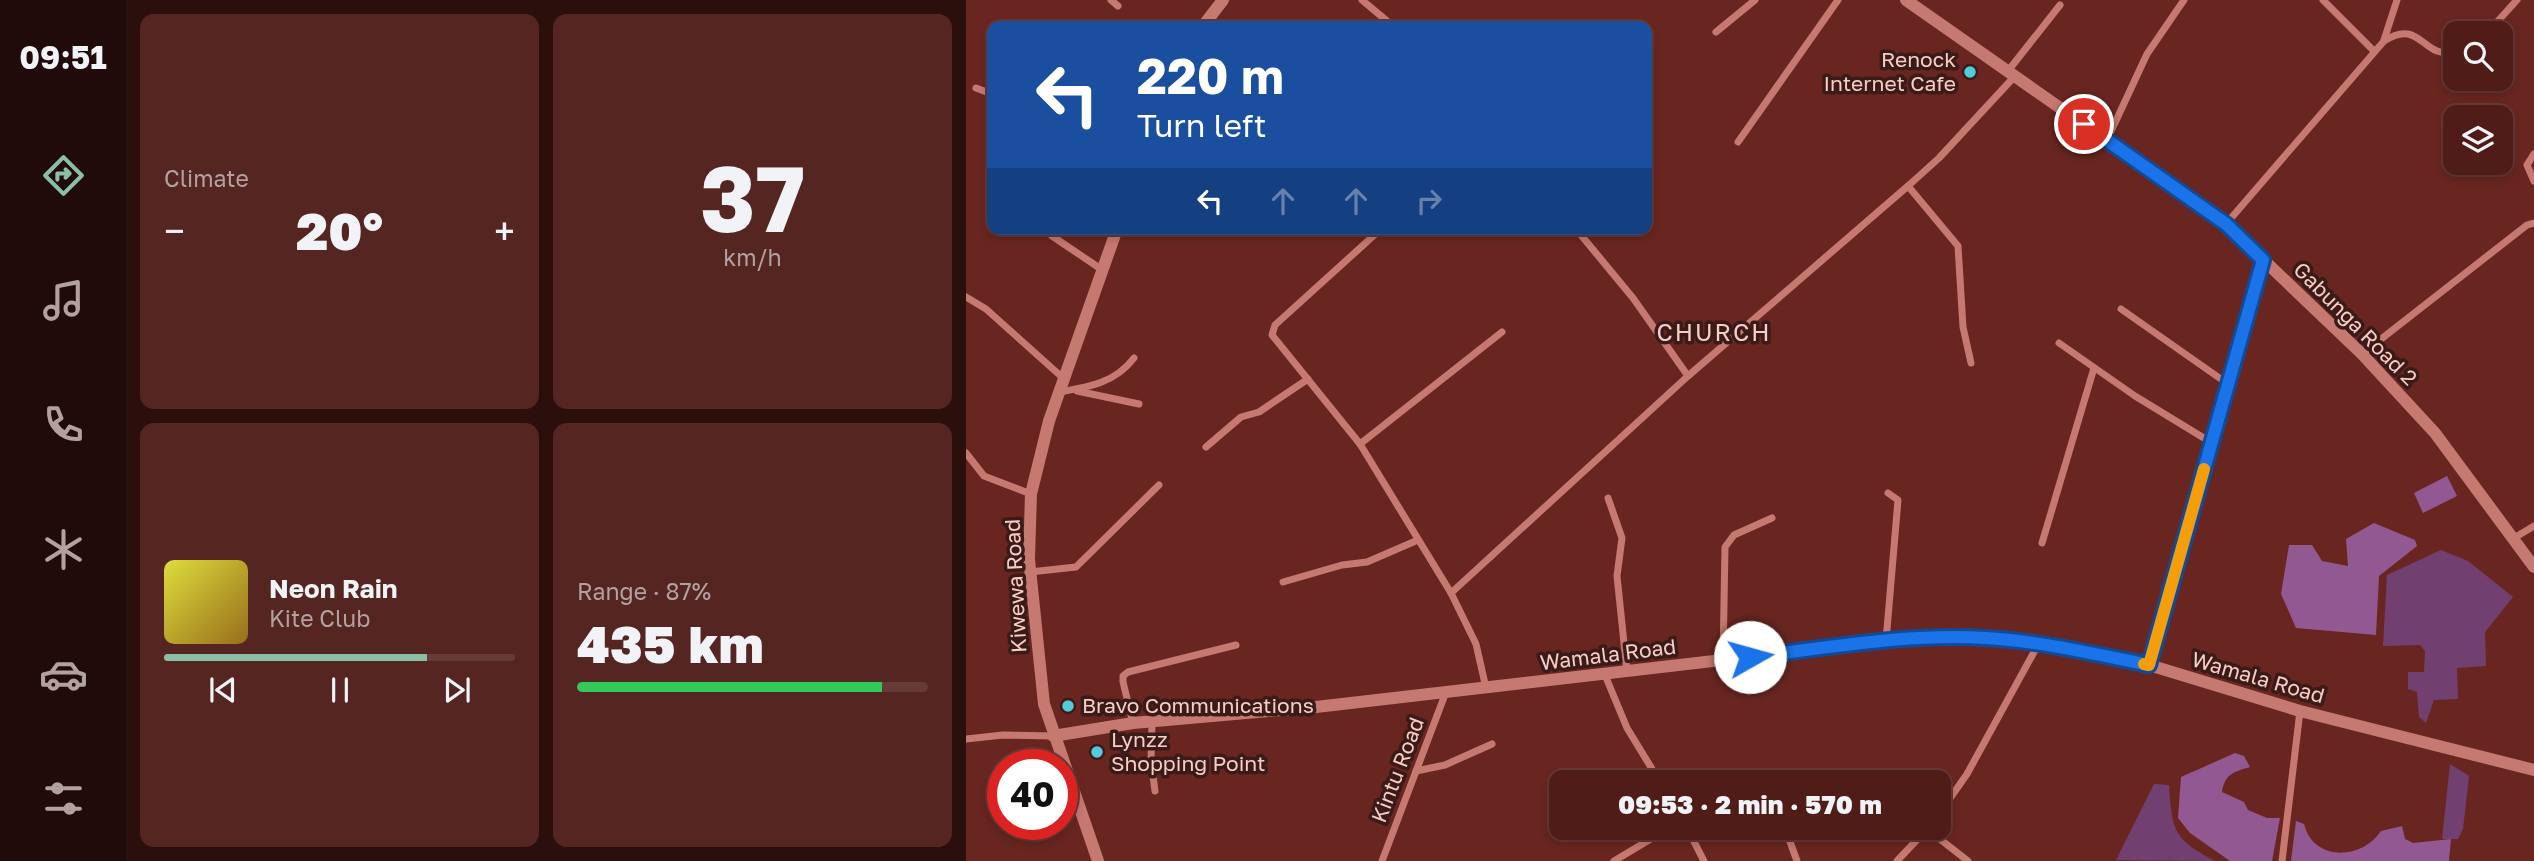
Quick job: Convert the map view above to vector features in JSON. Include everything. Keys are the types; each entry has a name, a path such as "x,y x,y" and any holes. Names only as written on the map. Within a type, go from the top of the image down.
{"street":[{"path":"1207,21 1223,0"},
{"path":"1362,0 1387,21"},
{"path":"1716,32 1755,0"},
{"path":"1738,142 1838,0"},
{"name":"Gabunga Road 2","path":"1906,0 2226,224 2362,354 2435,433 2534,567"},
{"path":"2107,141 2147,54 2184,0"},
{"path":"2323,0 2374,51"},
{"path":"2384,41 2397,0"},
{"path":"2498,21 2517,0"},
{"path":"1451,593 1688,376 1939,158 2012,74 2060,5"},
{"path":"2226,224 2384,41 2402,31 2408,32 2443,53"},
{"path":"976,88 987,92"},
{"path":"2534,154 2527,165 2534,181"},
{"path":"1908,186 1958,246 1963,327 1971,363"},
{"path":"2362,354 2527,225 2534,223"},
{"name":"Kiwewa Road","path":"1098,861 1044,704 1030,572 1031,494 1058,392 1115,235"},
{"path":"1375,235 1272,330 1274,339 1360,444 1419,540 1451,593 1476,644 1486,688"},
{"path":"1581,235 1626,290 1688,376"},
{"path":"1052,236 1101,269"},
{"path":"2149,665 2263,260"},
{"path":"966,297 986,309 1063,378"},
{"path":"2121,309 2228,384"},
{"path":"1360,444 1502,332"},
{"path":"2059,343 2212,443"},
{"path":"1058,392 1118,376 1134,358"},
{"path":"2042,543 2094,368"},
{"path":"1206,447 1241,417 1259,412 1308,379"},
{"path":"1073,390 1139,404"},
{"path":"966,453 984,476 1031,494"},
{"path":"1030,572 1076,567 1159,485"},
{"path":"1886,641 1898,500 1888,493"},
{"path":"1608,498 1622,538 1616,576 1627,672"},
{"path":"1723,661 1725,547 1734,536 1772,517"},
{"path":"2514,538 2534,526"},
{"path":"1283,582 1334,567 1367,562 1419,540"},
{"name":"Wamala Road","path":"966,739 1003,735 1053,736 1133,723 1486,688 1886,641 1985,638 2039,643 2149,665 2300,711 2534,770"},
{"path":"1951,797 1967,774 2039,643"},
{"path":"1133,723 1123,682 1123,676 1128,672 1236,645"},
{"path":"1605,675 1627,728 1653,770"},
{"name":"Kintu Road","path":"1382,861 1446,692"},
{"path":"2282,861 2300,711"},
{"path":"1152,722 1151,761 1155,791"},
{"path":"1416,771 1445,765 1492,744"},
{"path":"1614,861 1649,840"},
{"path":"1693,840 1704,861"},
{"path":"1789,840 1797,861"},
{"path":"1897,861 1917,840"},
{"path":"1941,840 1968,861"}],"shaded area":[{"path":"2447,476 2457,496 2423,513 2414,493"},
{"path":"2374,523 2415,540 2417,546 2379,576 2376,635 2296,628 2281,594 2289,545 2312,545 2322,561 2348,566 2346,539"},
{"path":"2441,550 2468,561 2513,597 2485,632 2486,666 2457,668 2458,699 2434,700 2426,723 2419,717 2417,692 2408,689 2408,672 2424,672 2425,651 2420,645 2383,646 2387,575"},
{"path":"2235,753 2244,756 2250,767 2231,775 2225,781 2222,792 2244,802 2248,810 2267,818 2280,818 2272,861 2230,861 2190,833 2178,818 2181,777"},
{"path":"2450,764 2469,776 2463,829 2458,839 2442,839"},
{"path":"2154,784 2169,785 2174,824 2183,840 2215,861 2116,860"},
{"path":"2296,821 2304,824 2317,845 2338,853 2362,848 2381,831 2402,826 2405,839 2413,843 2451,839 2449,861 2291,861"}],"slow traffic":[{"path":"2144,664 2149,665 2204,469"}],"place":[{"name":"Renock Internet Cafe","path":"1970,72"},
{"name":"Bravo Communications","path":"1068,706"},
{"name":"Lynzz Shopping Point","path":"1097,752"}],"district":[{"name":"CHURCH","path":"1714,333"}],"route":[{"path":"1750,657 1886,641 1957,637 2039,643 2149,665 2263,260 2226,224 2084,124"}]}
